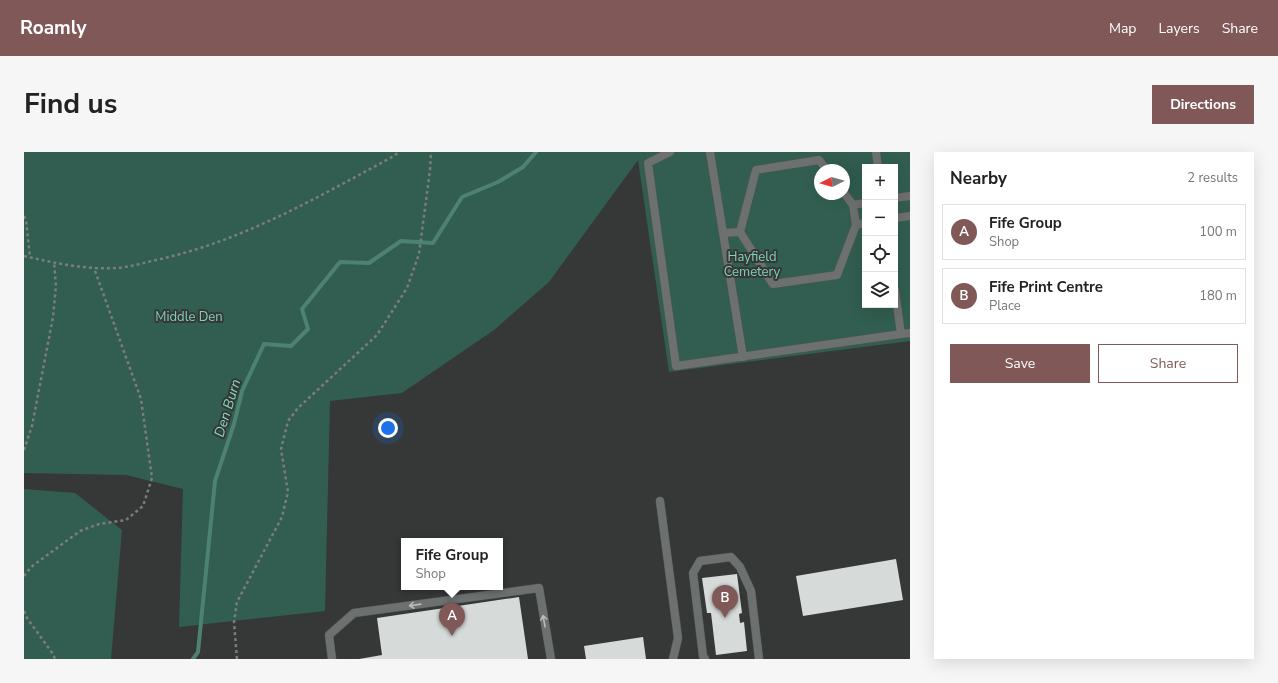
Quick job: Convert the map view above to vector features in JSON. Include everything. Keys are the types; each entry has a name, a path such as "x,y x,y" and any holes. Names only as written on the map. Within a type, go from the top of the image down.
{"lane":[{"path":"670,152 648,163 676,366 910,333"},
{"path":"710,152 743,357"},
{"path":"876,152 878,164"},
{"path":"822,164 819,160 756,170 740,232 773,284 837,274 856,225 853,205 849,200"},
{"path":"898,198 910,196"},
{"path":"853,205 862,204"},
{"path":"898,218 910,216"},
{"path":"856,225 862,224"},
{"path":"723,233 740,232"},
{"path":"897,308 901,334"},
{"path":"660,501 678,638 673,659"},
{"path":"705,659 703,656 693,573 700,561 731,557 740,567 751,591 759,659 754,659"},
{"path":"332,659 329,635 354,613 539,588 551,659"}],"path":[{"path":"24,256 76,267 118,268 176,256 239,235 285,214 399,152"},
{"path":"237,659 234,622 237,602 282,518 288,492 281,449 288,421 298,408 377,335 406,288 419,254 431,152"},
{"path":"24,216 26,220 30,257"},
{"path":"24,450 32,426 53,317 56,286 54,262"},
{"path":"24,576 31,567 80,531 99,524 126,520 143,506 152,478 141,399 94,268"},
{"path":"24,611 27,618 56,659"}],"green space":[{"name":"Middle Den","path":"24,152 910,152 910,341 669,372 638,160 549,282 494,330 402,393 330,401 325,611 179,627 183,489 126,475 24,473"},
{"path":"24,489 75,493 122,530 111,659 24,659"}],"building":[{"path":"896,559 903,600 803,616 796,576"},
{"path":"737,574 742,613 739,614 740,623 744,622 747,651 716,655 711,613 707,613 702,578"},
{"path":"519,597 528,659 359,659 382,655 377,618"},
{"path":"643,637 646,659 586,659 584,646"}],"waterway":[{"name":"Den Burn","path":"193,659 198,652 215,481 234,424 242,391 264,344 291,346 308,329 302,309 340,262 369,263 401,241 433,243 462,197 498,182 523,167 536,152"}],"place":[{"name":"Fife Print Centre","path":"725,618"},
{"name":"Fife Group","path":"452,636"}],"park label":[{"name":"Hayfield Cemetery","path":"752,264"}]}
